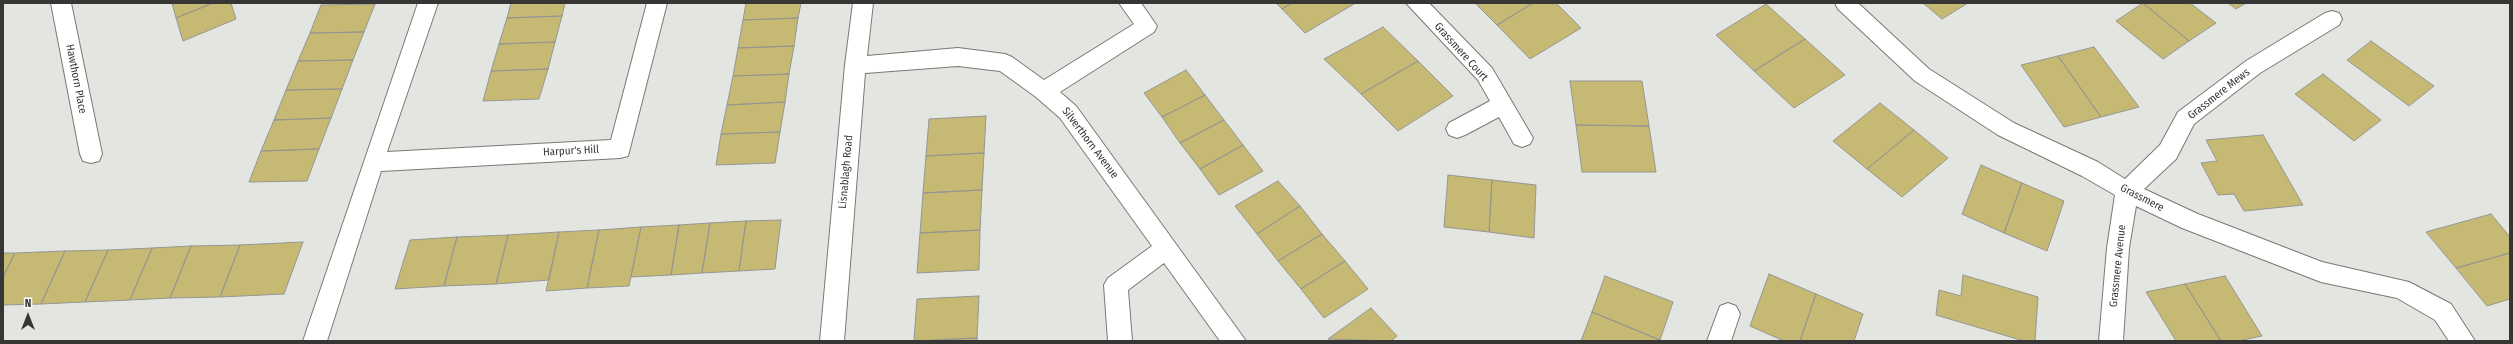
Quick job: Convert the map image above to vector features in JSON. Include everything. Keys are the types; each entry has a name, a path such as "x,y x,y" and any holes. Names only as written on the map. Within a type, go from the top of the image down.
{"street":[{"name":"Hawthorn Place","path":"61,3 91,154"},
{"path":"315,341 373,162 428,3"},
{"name":"Harpur's Hill","path":"373,162 620,149 657,3"},
{"name":"Lisnablagh Road","path":"832,341 855,65 864,3"},
{"path":"1044,91 1147,26 1128,3"},
{"name":"Grassmere Court","path":"1416,3 1485,74 1522,138"},
{"name":"Grassmere","path":"1845,3 1922,75 2006,130 2090,169 2127,191 2190,222 2321,272 2401,289 2443,312 2463,341"},
{"name":"Grassmere Mews","path":"2127,191 2168,152 2186,118 2253,67 2332,19"},
{"name":"Silverthorn Avenue","path":"855,65 958,57 1005,64 1044,91 1068,112 1234,341"},
{"path":"1457,129 1502,105"},
{"name":"Grassmere Avenue","path":"2111,341 2118,248 2127,191"},
{"path":"1120,341 1116,285 1166,248"},
{"path":"1719,341 1728,314"}],"building":[{"path":"172,3 213,3 176,18"},
{"path":"213,3 231,3 236,19 183,41 176,18"},
{"path":"511,3 565,3 562,16 507,18"},
{"path":"746,3 801,3 798,18 743,20"},
{"path":"1276,3 1292,3 1282,9"},
{"path":"1292,3 1354,4 1305,33 1282,9"},
{"path":"1475,3 1533,3 1497,25"},
{"path":"1533,3 1556,3 1581,28 1530,59 1497,25"},
{"path":"1923,3 1968,3 1942,19"},
{"path":"2143,3 2189,41 2163,59 2116,21"},
{"path":"2143,3 2190,3 2216,23 2189,41"},
{"path":"2228,3 2246,3 2236,9"},
{"path":"375,4 364,32 310,33 321,5"},
{"path":"1766,4 1805,39 1754,71 1716,35"},
{"path":"562,16 555,42 499,44 507,18"},
{"path":"798,18 794,46 738,48 743,20"},
{"path":"1383,27 1418,61 1361,94 1324,59"},
{"path":"364,32 353,60 298,61 310,33"},
{"path":"1805,39 1845,75 1794,108 1754,71"},
{"path":"2371,41 2434,86 2409,106 2347,60"},
{"path":"555,42 548,69 491,71 499,44"},
{"path":"794,46 789,74 733,76 738,48"},
{"path":"2094,47 2139,107 2101,117 2058,56"},
{"path":"2058,56 2101,117 2064,127 2021,65"},
{"path":"353,60 342,89 286,90 298,61"},
{"path":"1418,61 1453,96 1398,131 1361,94"},
{"path":"548,69 539,99 483,101 491,71"},
{"path":"1186,70 1205,95 1162,117 1144,93"},
{"path":"789,74 785,102 727,105 733,76"},
{"path":"2323,74 2381,120 2354,141 2295,94"},
{"path":"1570,81 1642,81 1649,126 1576,125"},
{"path":"342,89 331,118 274,120 286,90"},
{"path":"1205,95 1224,120 1180,143 1162,117"},
{"path":"785,102 780,132 721,134 727,105"},
{"path":"1880,103 1914,130 1867,169 1833,141"},
{"path":"986,116 984,153 926,156 929,119"},
{"path":"331,118 319,149 261,151 274,120"},
{"path":"1224,120 1243,145 1200,169 1180,143"},
{"path":"1576,125 1649,126 1656,172 1582,172"},
{"path":"1914,130 1948,158 1902,197 1867,169"},
{"path":"780,132 775,163 716,165 721,134"},
{"path":"2263,135 2303,205 2244,211 2234,194 2218,195 2201,163 2217,161 2206,140"},
{"path":"1243,145 1263,171 1219,195 1200,169"},
{"path":"319,149 307,181 249,182 261,151"},
{"path":"984,153 982,190 923,193 926,156"},
{"path":"1981,165 2022,183 2004,233 1962,214"},
{"path":"1448,175 1492,180 1489,232 1444,227"},
{"path":"1492,180 1536,185 1534,238 1489,232"},
{"path":"1278,181 1300,206 1257,234 1235,206"},
{"path":"2022,183 2064,201 2047,251 2004,233"},
{"path":"982,190 980,230 920,233 923,193"},
{"path":"1300,206 1322,234 1278,261 1257,234"},
{"path":"2491,214 2510,237 2510,253 2456,268 2426,232"},
{"path":"781,220 775,269 739,271 746,221"},
{"path":"746,221 739,271 702,273 710,223"},
{"path":"710,223 702,273 671,275 679,225"},
{"path":"679,225 671,275 631,277 641,227"},
{"path":"641,227 629,286 587,288 599,230"},
{"path":"599,230 587,288 546,291 559,232"},
{"path":"980,230 979,270 917,273 920,233"},
{"path":"559,232 549,280 496,284 508,235"},
{"path":"1322,234 1345,261 1301,289 1278,261"},
{"path":"508,235 496,284 444,286 457,237"},
{"path":"457,237 444,286 395,289 410,240"},
{"path":"303,242 284,294 220,297 240,245"},
{"path":"240,245 220,297 170,298 191,246"},
{"path":"191,246 170,298 130,300 152,248"},
{"path":"152,248 130,300 85,302 108,250"},
{"path":"108,250 85,302 41,304 65,251"},
{"path":"65,251 41,304 3,305 3,277 15,253"},
{"path":"3,253 15,253 3,277"},
{"path":"2510,253 2510,299 2487,306 2456,268"},
{"path":"1345,261 1368,289 1324,318 1301,289"},
{"path":"1769,274 1816,294 1800,341 1784,341 1750,326"},
{"path":"1963,275 2038,297 2035,341 2024,341 1936,315 1939,290 1961,296"},
{"path":"1605,276 1673,302 1660,340 1592,312"},
{"path":"2225,276 2262,336 2238,341 2221,341 2185,284"},
{"path":"2185,284 2221,341 2176,341 2146,292"},
{"path":"1816,294 1863,314 1854,341 1800,341"},
{"path":"979,296 977,338 914,341 917,299"},
{"path":"1371,308 1397,336 1391,341 1328,339"},
{"path":"1592,312 1660,340 1660,341 1581,341"},
{"path":"977,338 977,341 920,341"}]}
